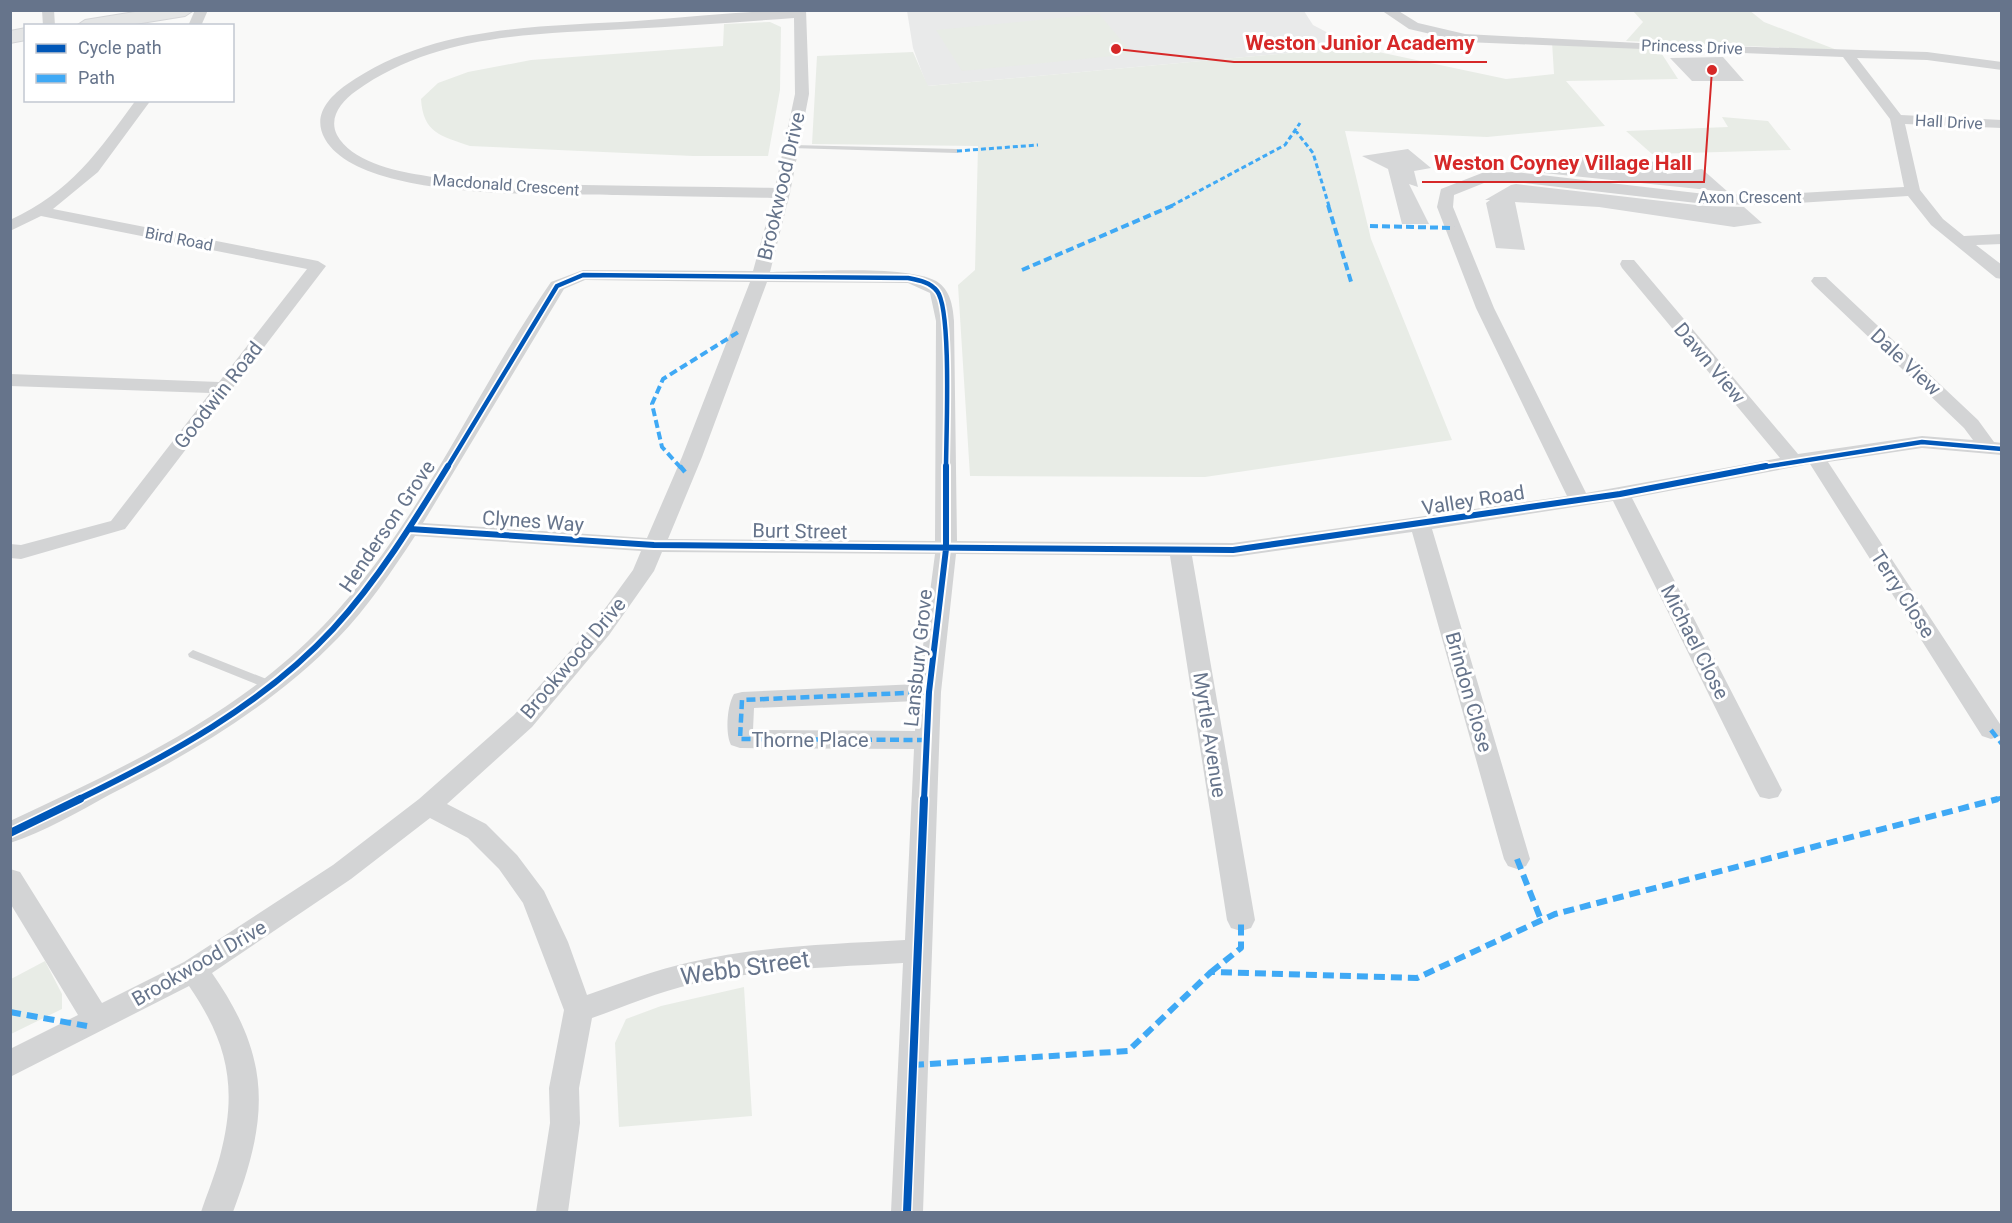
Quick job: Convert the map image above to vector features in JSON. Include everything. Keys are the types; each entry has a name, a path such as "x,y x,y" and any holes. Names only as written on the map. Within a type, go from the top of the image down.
{"highway":[{"path":"97,24 184,10"}],"street":[{"path":"195,24 202,10"},
{"name":"Princess Drive","path":"1387,10 1414,26 1437,33 1484,39 1658,48 1927,56 2001,66"},
{"name":"Brookwood Drive","path":"10,1064 194,970 342,872 428,806 523,721 602,630 643,572 692,457 760,275 793,147 802,94 800,12"},
{"name":"Macdonald Crescent","path":"782,193 513,189 422,180 361,161 337,146 328,130 328,112 338,98 358,80 390,63 472,39 555,29 800,12"},
{"path":"1846,53 1897,119 1911,177 1912,191 1937,222 2001,274"},
{"path":"10,226 40,211 67,193 93,169 143,102"},
{"name":"Hall Drive","path":"1897,119 2001,124"},
{"name":"Axon Crescent","path":"1579,500 1485,308 1445,207 1447,192 1482,178 1515,177 1705,199 1767,200 1912,191"},
{"name":"Bird Road","path":"40,211 318,266"},
{"path":"1959,241 2001,239"},
{"name":"Dawn View","path":"1628,264 1793,461"},
{"name":"Goodwin Road","path":"10,551 21,552 118,525 318,266"},
{"name":"Henderson Grove","path":"10,833 135,772 199,736 270,685 309,653 378,576 410,529 558,286 583,274 760,275"},
{"name":"Lansbury Grove","path":"760,275 908,278 931,283 944,298 946,549 929,692 926,740 907,1212"},
{"name":"Dale View","path":"1820,281 1994,448"},
{"path":"10,380 224,388"},
{"name":"Valley Road","path":"946,549 1233,550 1420,525 1620,494 1793,461 1922,442 1994,448"},
{"name":"Terry Close","path":"1816,458 1991,730"},
{"name":"Michael Close","path":"1620,494 1770,790"},
{"name":"Brindon Close","path":"1420,525 1517,859"},
{"name":"Clynes Way","path":"410,529 654,545"},
{"name":"Burt Street","path":"654,545 946,549"},
{"name":"Myrtle Avenue","path":"1180,550 1241,920"},
{"name":"Thorne Place","path":"926,740 740,740 742,700 929,692"},
{"path":"428,806 477,831 508,862 538,907 555,942 565,980 579,1010 564,1088 565,1123 552,1212"},
{"path":"10,879 98,1020"},
{"name":"Webb Street","path":"579,1010 662,981 713,969 799,958 917,951"},
{"path":"194,970 222,1010 240,1055 244,1095 245,1106 234,1170 217,1212"}],"lane":[{"path":"793,147 957,151"},
{"path":"193,654 270,685"}],"shaded area":[{"path":"1749,10 1764,22 1837,50 1626,41 1643,22 1633,11"},
{"path":"907,11 1304,11 1313,25 1355,47 927,86 913,48"},
{"path":"1099,14 1133,54 962,71 936,30"},
{"path":"770,22 781,27 780,90 768,156 693,156 470,146 435,132 425,119 422,110 421,99 438,83 468,72 531,60 723,46 724,24"},
{"path":"1552,42 1658,48 1678,79 1566,81 1605,126 1487,137 1345,131 1371,239 1452,440 1205,477 970,476 958,285 975,270 978,146 812,144 817,56 913,52 928,86 1355,47 1506,79 1554,74"},
{"path":"1722,117 1768,121 1791,150 1652,154 1626,131 1728,127"},
{"path":"45,961 62,994 62,1009 11,1034 11,979"},
{"path":"744,987 752,1116 619,1127 615,1043 626,1019 661,1006"}],"building":[{"path":"1723,57 1744,81 1692,81 1670,58"},
{"path":"1408,149 1431,168 1414,171 1418,187 1409,184 1429,224 1402,224 1388,169 1362,156"},
{"path":"1562,156 1658,162 1667,174 1702,169 1728,192 1534,172"},
{"path":"1516,184 1705,206 1744,207 1762,223 1734,227 1599,207 1515,202 1525,250 1496,248 1486,203 1490,200 1485,200"}],"marked path":[{"path":"1022,270 1166,209 1285,145 1300,123"},
{"path":"1295,130 1313,153 1352,285"},
{"path":"957,151 1038,145"},
{"path":"1370,226 1454,228"},
{"path":"685,472 662,447 652,404 663,379 740,331"},
{"path":"926,740 740,739 742,700 929,692"},
{"path":"1991,730 2002,744"},
{"path":"913,1065 1128,1051 1211,972 1417,978 1555,914 2002,798"},
{"path":"1517,859 1541,920"},
{"path":"1211,972 1241,948 1241,920"},
{"path":"10,1012 87,1026"}],"cycle path":[{"path":"10,833 128,775 204,732 275,682 309,653 351,609 405,535 557,286 583,275 908,278 926,283 937,290 940,295 945,321 946,549 929,692 907,1212"},
{"path":"410,529 654,545 1233,550 1420,525 1620,494 1793,461 1922,442 2002,449"}],"place":[{"name":"Weston Junior Academy","path":"1116,49"},
{"name":"Weston Coyney Village Hall","path":"1712,70"}]}
